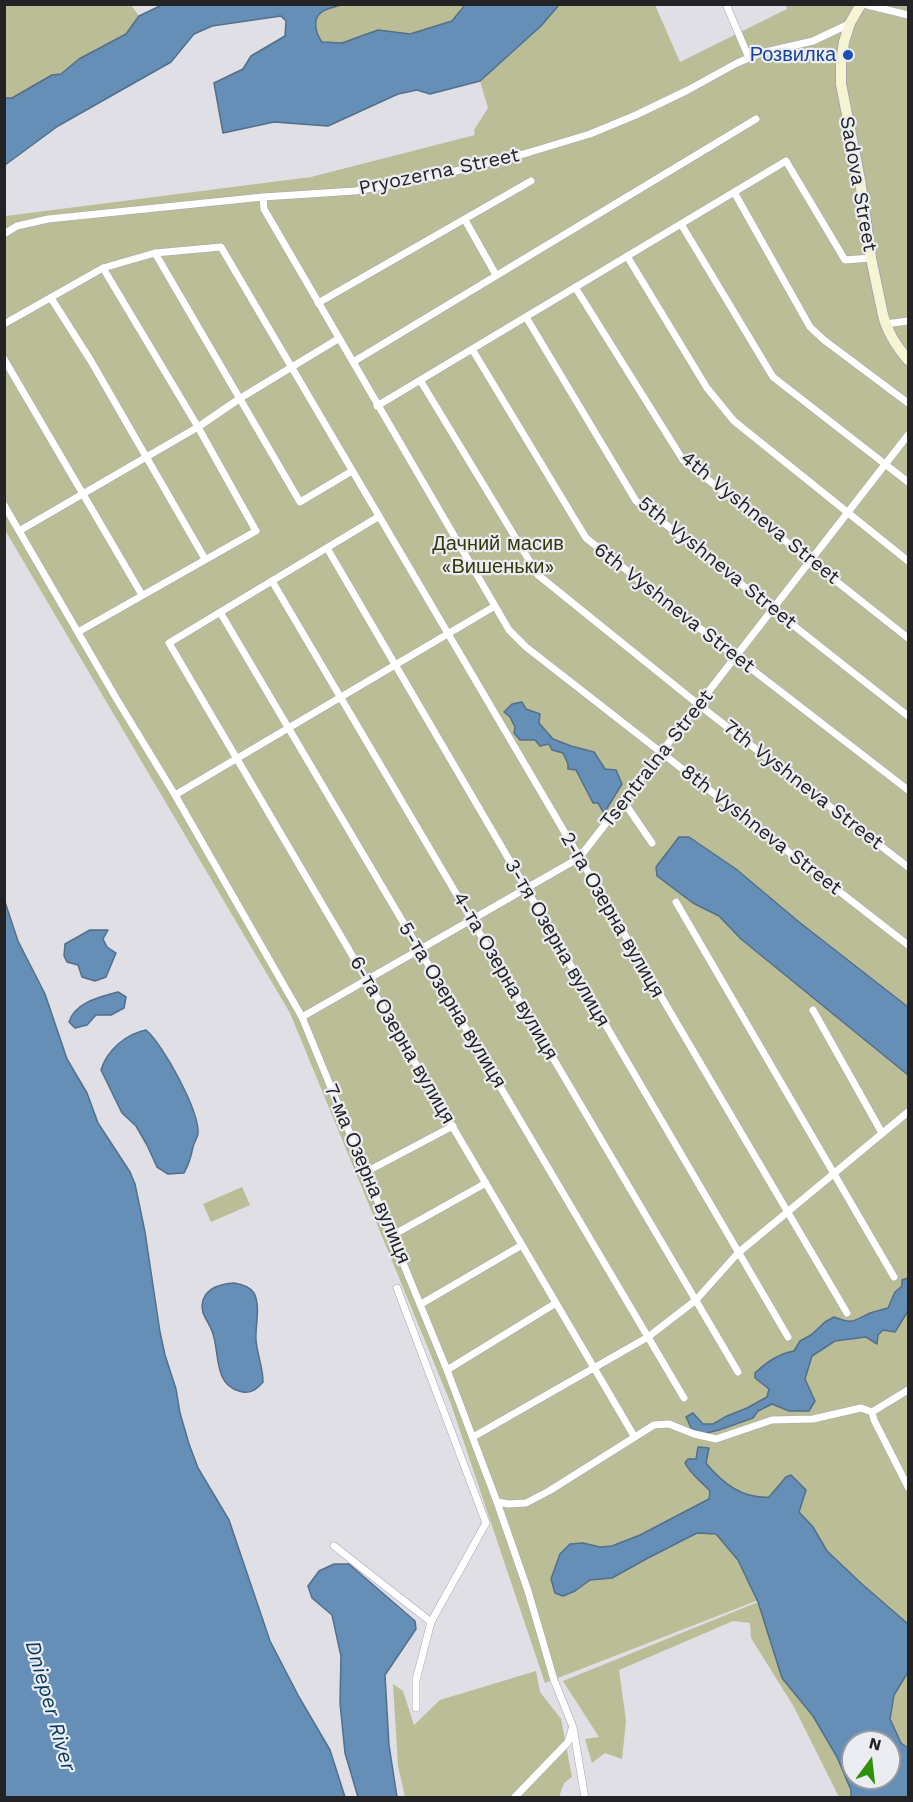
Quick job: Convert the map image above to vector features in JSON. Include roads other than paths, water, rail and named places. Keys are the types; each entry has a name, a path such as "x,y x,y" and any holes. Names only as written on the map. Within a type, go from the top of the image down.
{"street":[{"path":"726,4 749,58"},
{"path":"862,4 909,15"},
{"name":"Sadova Street","path":"862,4 850,23 844,42 841,84 860,180 871,258 885,324 909,360"},
{"name":"Pryozerna Street","path":"4,234 17,226 48,219 262,197 355,191 428,178 590,134 636,115 749,58 813,41 850,23"},
{"path":"353,362 756,119"},
{"path":"377,406 786,161 845,260 871,258"},
{"path":"318,303 531,181"},
{"path":"734,192 810,327 909,403"},
{"name":"8th Vyshneva Street","path":"262,197 264,209 509,630 526,647 909,945"},
{"path":"465,220 496,275"},
{"path":"681,224 773,377 909,482"},
{"name":"2-га Озерна вулиця","path":"155,252 221,247 847,1313"},
{"path":"4,324 103,268 155,252 300,502 352,471"},
{"path":"627,256 707,388 734,421 909,561"},
{"path":"4,505 78,632 256,531 103,268"},
{"name":"4th Vyshneva Street","path":"575,287 683,460 909,638"},
{"path":"51,298 91,361 206,559"},
{"name":"5th Vyshneva Street","path":"526,317 636,501 909,716"},
{"path":"885,324 909,321"},
{"path":"19,531 198,428 239,399 339,339"},
{"name":"6th Vyshneva Street","path":"472,349 586,538 909,790"},
{"path":"4,359 142,595"},
{"name":"7th Vyshneva Street","path":"420,380 538,575 699,705 909,867"},
{"name":"Tsentralna Street","path":"302,1017 579,858 909,435"},
{"path":"220,612 378,517"},
{"name":"3-тя Озерна вулиця","path":"327,548 788,1337"},
{"name":"4-та Озерна вулиця","path":"272,581 738,1372"},
{"path":"176,795 495,606"},
{"name":"6-та Озерна вулиця","path":"220,612 170,643 634,1437"},
{"name":"5-та Озерна вулиця","path":"220,612 684,1398"},
{"name":"7-ма Озерна вулиця","path":"78,632 176,795 302,1017 421,1304 498,1502 528,1591 554,1680 573,1727 585,1797"},
{"path":"624,801 652,843"},
{"path":"676,902 894,1277"},
{"path":"813,1010 882,1133"},
{"path":"472,1437 648,1337 696,1300 738,1253 909,1112"},
{"path":"366,1172 453,1126"},
{"path":"393,1235 486,1183"},
{"path":"421,1304 522,1245"},
{"path":"397,1288 486,1523 431,1622 416,1680 416,1708"},
{"path":"447,1370 556,1303"},
{"path":"872,1413 909,1390"},
{"path":"498,1502 526,1503 654,1425 669,1424 694,1434 716,1439 772,1420 813,1419 861,1408 872,1413 909,1487"},
{"path":"334,1546 431,1622"},
{"path":"514,1797 568,1742 573,1727"}],"water":[{"path":"162,5 341,5 319,14 316,28 322,42 342,43 378,30 410,34 452,21 465,5 559,5 541,26 480,81 430,94 417,90 398,94 328,126 274,122 223,133 214,83 243,69 251,56 285,36 286,21 281,16 212,26 194,34 171,62 58,126 5,165 5,98 12,98 52,75 61,74 79,59 126,34 139,16"},
{"path":"522,702 526,709 540,714 539,723 553,739 594,752 605,769 616,770 622,784 604,813 598,803 593,803 576,770 568,769 563,753 552,750 549,744 540,746 535,740 520,740 514,733 515,727 510,717 504,712 512,704"},
{"path":"679,837 689,837 736,869 799,922 908,1007 908,1075 741,939 719,916 693,903 657,876 656,867"},
{"name":"Dnieper River","path":"5,902 18,941 45,994 67,1059 87,1093 98,1123 130,1172 135,1184 145,1232 160,1332 189,1444 198,1468 229,1520 270,1641 330,1750 345,1797 5,1797"},
{"path":"90,930 108,930 103,939 107,947 116,953 106,977 95,981 82,977 78,965 67,962 64,956 65,944"},
{"path":"118,992 126,997 124,1008 111,1015 96,1015 87,1025 75,1028 69,1022 72,1015 82,1005 96,998"},
{"path":"146,1030 162,1049 179,1079 197,1124 198,1134 184,1173 168,1174 157,1167 136,1126 122,1113 101,1070 108,1056 118,1044 131,1035"},
{"path":"908,1278 908,1311 895,1332 883,1330 878,1335 877,1344 866,1337 835,1341 812,1356 805,1379 815,1401 809,1411 789,1411 772,1404 758,1411 753,1418 719,1430 702,1434 691,1428 686,1417 693,1413 703,1424 713,1424 767,1397 769,1389 755,1378 755,1373 759,1369 778,1356 794,1351 800,1341 834,1317 852,1321 888,1308 895,1292 902,1286 902,1280"},
{"path":"234,1283 252,1291 257,1304 256,1340 263,1382 250,1392 239,1391 225,1381 221,1374 212,1331 202,1309 203,1300 208,1292 220,1285"},
{"path":"698,1447 709,1448 706,1463 719,1477 742,1492 759,1497 769,1497 786,1477 791,1475 806,1490 799,1512 813,1527 827,1551 908,1624 908,1672 894,1695 890,1719 895,1730 841,1730 841,1766 813,1716 782,1678 758,1602 738,1560 716,1534 697,1533 612,1578 590,1580 575,1591 563,1596 555,1593 551,1579 560,1554 570,1544 612,1546 640,1535 709,1499 710,1491 687,1467 685,1463 688,1459 696,1459"},
{"path":"334,1564 349,1564 415,1621 416,1629 385,1675 389,1745 397,1797 358,1797 345,1753 340,1703 341,1656 332,1615 312,1598 308,1586 319,1571"},
{"path":"901,1743 908,1748 908,1797 851,1797 851,1790 901,1790"}],"place":[{"name":"Розвилка","path":"848,55"}],"park label":[{"name":"Дачний масив «Вишеньки»","path":"498,556"}]}
